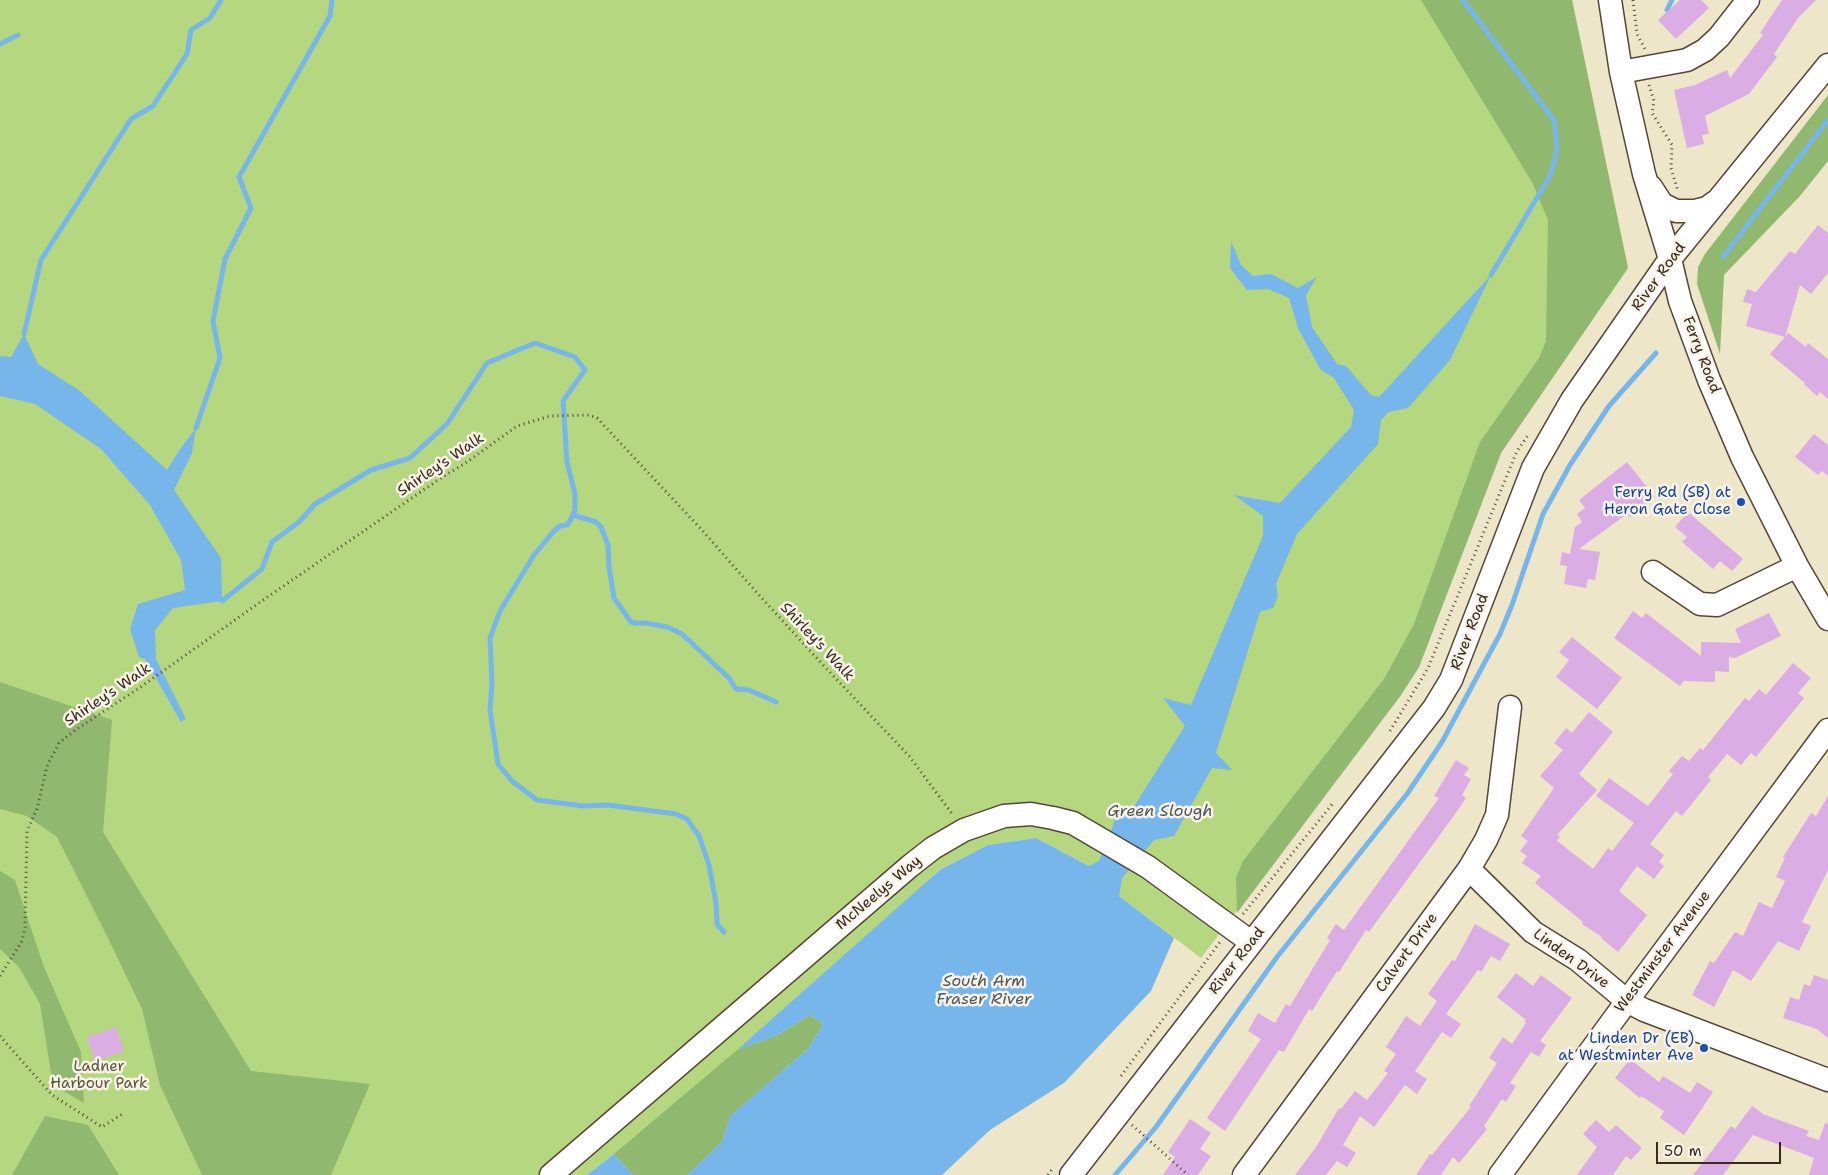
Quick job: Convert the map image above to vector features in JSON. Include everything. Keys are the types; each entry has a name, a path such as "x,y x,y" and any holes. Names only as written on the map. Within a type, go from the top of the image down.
{"street":[{"name":"Ferry Road","path":"1610,0 1621,72 1644,174 1670,260 1680,301 1709,380 1742,457 1797,566 1828,620"},
{"path":"1621,72 1687,60 1705,50 1748,0"},
{"name":"River Road","path":"1062,1171 1251,942 1434,708 1451,680 1533,468 1572,400 1670,260 1828,65"},
{"path":"1644,174 1654,194 1662,204 1676,211 1695,212 1707,208 1718,200"},
{"path":"1653,572 1700,604 1717,605 1797,566"},
{"name":"Calvert Drive","path":"1244,1175 1468,869 1486,840 1497,815 1510,706"},
{"name":"Westminster Avenue","path":"1500,1175 1627,1000 1828,730"},
{"name":"McNeelys Way","path":"551,1175 910,866 933,848 964,830 1004,816 1031,814 1073,823 1148,867 1251,942"},
{"name":"Linden Drive","path":"1468,869 1533,932 1578,960 1627,1000 1644,1010 1828,1080"}],"path":[{"path":"1633,0 1637,34 1645,48 1642,53"},
{"path":"1647,80 1654,101 1652,113 1672,144 1671,168 1679,194"},
{"name":"Shirley's Walk","path":"0,976 22,941 25,927 27,831 38,809 46,772 59,743 274,592 467,462 517,426 531,420 550,416 589,415 597,418 701,529 791,631 909,756 932,790 964,830"},
{"path":"1387,736 1428,668 1517,451 1532,429"},
{"path":"1243,913 1337,799"},
{"path":"1120,1077 1220,943"},
{"path":"0,1036 52,1095 102,1127 124,1113"},
{"path":"1132,1126 1188,1175"},
{"path":"1048,1175 1062,1171"}],"green space":[{"name":"Ladner Harbour Park","path":"0,0 1572,0 1628,268 1501,453 1419,667 1401,695 1201,958 1119,896 1089,866 1036,838 988,845 940,869 778,1035 810,1015 823,1024 722,1142 687,1175 633,1175 614,1154 587,1175 0,1175"},
{"path":"1421,0 1572,0 1628,268 1501,453 1419,667 1401,695 1237,913 1236,878 1243,861 1384,679 1414,624 1480,442 1539,358 1546,341 1548,220 1532,182"},
{"path":"1828,95 1828,161 1800,196 1724,275 1720,354 1697,284 1698,267 1705,254"},
{"path":"0,682 112,720 103,832 251,1071 370,1084 331,1175 202,1175 160,1085 142,1009 57,837 27,816 0,809"},
{"path":"0,871 15,880 44,967 81,1052 84,1103 53,1085 40,1004 19,967 0,949"},
{"path":"810,1015 823,1024 809,1048 730,1116 722,1142 687,1175 633,1175 614,1154 737,1050 778,1035"},
{"path":"45,1116 88,1125 119,1175 12,1175"}],"water":[{"name":"South Arm Fraser River","path":"1231,241 1241,265 1253,276 1271,274 1298,288 1317,277 1306,295 1312,327 1337,364 1346,366 1371,395 1379,397 1491,275 1450,360 1408,408 1389,412 1381,420 1378,444 1297,534 1276,584 1278,596 1273,608 1260,612 1216,753 1232,770 1212,768 1174,836 1154,840 1122,878 1119,896 1174,938 1151,991 1064,1083 990,1130 942,1175 687,1175 722,1142 730,1116 809,1048 823,1024 810,1015 778,1035 737,1050 941,869 988,845 1036,838 1089,866 1099,861 1115,820 1133,808 1185,726 1163,698 1191,705 1263,536 1263,516 1234,495 1280,503 1351,427 1354,410 1334,378 1320,369 1298,328 1289,298 1268,289 1247,290 1230,268"},
{"path":"24,334 38,364 80,391 167,470 196,428 192,453 174,490 221,558 222,601 173,608 155,630 156,659 186,719 181,722 145,659 139,657 130,629 138,604 185,590 181,560 150,505 101,449 35,404 0,396 0,356 11,357"},
{"path":"614,1154 633,1175 587,1175"}],"building":[{"path":"1680,0 1701,0 1709,8 1676,39 1658,20"},
{"path":"1782,0 1816,0 1798,18 1774,54 1777,57 1749,94 1705,116 1709,134 1702,135 1704,144 1687,148 1674,90 1695,85 1727,70 1730,78 1763,35 1760,33"},
{"path":"1818,225 1828,233 1828,273 1811,294 1800,285 1785,337 1746,326 1752,304 1743,302 1747,289 1756,292 1790,251 1795,254"},
{"path":"1788,333 1806,347 1808,343 1828,359 1828,399 1820,392 1817,396 1805,383 1770,354"},
{"path":"1814,434 1828,445 1828,476 1822,471 1818,475 1795,457"},
{"path":"1627,462 1655,497 1630,517 1627,514 1579,549 1600,552 1595,580 1588,579 1586,588 1564,584 1567,566 1560,565 1562,552 1570,554 1575,527 1582,522 1577,514 1585,508 1579,500"},
{"path":"1688,512 1743,559 1732,571 1720,561 1713,569 1682,542 1687,537 1675,527"},
{"path":"1633,611 1642,618 1646,613 1701,656 1701,642 1741,643 1735,629 1769,613 1781,636 1735,658 1729,657 1729,672 1715,671 1715,682 1684,681 1680,686 1614,638"},
{"path":"1572,637 1622,678 1597,709 1556,677 1569,660 1559,652"},
{"path":"1793,663 1811,678 1798,693 1804,698 1756,757 1751,753 1741,765 1727,754 1708,777 1711,780 1682,816 1676,811 1650,844 1664,855 1659,862 1664,866 1654,879 1637,866 1619,891 1647,915 1618,952 1535,883 1541,876 1522,863 1527,856 1520,851 1528,841 1521,836 1554,788 1540,776 1563,750 1554,743 1566,728 1572,733 1589,712 1613,732 1579,774 1597,790 1557,835 1560,836 1557,841 1593,869 1608,848 1612,851 1634,823 1596,796 1609,778 1648,806 1673,774 1669,771 1682,756 1689,761 1700,748 1703,750 1745,698 1749,701 1759,689 1766,695"},
{"path":"1456,760 1469,768 1464,775 1471,779 1462,795 1466,798 1369,932 1366,930 1312,1011 1309,1009 1284,1052 1279,1050 1225,1131 1207,1118 1261,1039 1248,1031 1258,1013 1275,1023 1286,1004 1290,1006 1330,940 1327,938 1336,924 1344,930 1439,798 1434,796"},
{"path":"1828,796 1828,870 1802,922 1811,926 1799,951 1778,941 1751,981 1733,970 1714,1007 1692,995 1710,961 1714,963 1735,932 1743,936 1759,902 1772,908 1785,881 1776,877 1785,858 1783,857 1811,813 1816,816"},
{"path":"1475,924 1510,944 1500,961 1491,956 1481,972 1478,970 1446,1014 1461,1024 1451,1038 1442,1032 1415,1071 1427,1079 1417,1094 1405,1085 1374,1127 1360,1116 1343,1145 1356,1153 1347,1167 1337,1161 1326,1175 1295,1175 1316,1147 1339,1108 1341,1109 1355,1091 1367,1100 1388,1073 1384,1071 1396,1054 1386,1047 1406,1016 1420,1026 1437,1001 1428,994 1452,960 1455,961"},
{"path":"1516,973 1533,986 1541,975 1572,998 1540,1041 1546,1045 1539,1057 1531,1052 1510,1083 1516,1086 1506,1102 1502,1099 1484,1126 1487,1129 1459,1163 1453,1157 1441,1175 1416,1175 1430,1154 1432,1155 1471,1107 1469,1106 1497,1063 1489,1058 1503,1037 1512,1044 1526,1023 1524,1022 1526,1020 1497,997"},
{"path":"1814,975 1828,980 1828,1038 1817,1029 1783,1018 1790,997 1799,1000 1804,984 1810,986"},
{"path":"116,1027 124,1051 95,1061 87,1037"},
{"path":"1630,1059 1659,1082 1663,1076 1690,1093 1697,1082 1713,1092 1684,1135 1660,1118 1664,1111 1641,1096 1640,1098 1615,1078"},
{"path":"1752,1106 1763,1114 1809,1131 1806,1136 1819,1140 1825,1123 1828,1124 1828,1175 1809,1175 1814,1158 1753,1135 1723,1175 1693,1175 1731,1126 1735,1129"},
{"path":"1190,1119 1211,1133 1200,1149 1211,1156 1198,1175 1163,1175 1175,1157 1168,1152"},
{"path":"1596,1120 1609,1132 1616,1125 1642,1148 1631,1160 1626,1156 1613,1175 1577,1175 1597,1147 1583,1134"}],"waterway":[{"path":"24,334 41,260 131,119 153,106 187,54 191,30 210,18 221,0"},
{"path":"196,428 220,358 213,321 225,259 251,208 239,177 330,16 332,0"},
{"path":"1463,0 1554,120 1557,148 1551,174 1491,275"},
{"name":"Green Slough","path":"1667,10 1672,0"},
{"path":"0,44 18,35"},
{"path":"1723,257 1828,120"},
{"path":"222,601 262,569 272,542 299,522 315,504 371,470 410,458 447,424 487,363 535,343 575,357 585,370 563,401 567,462 575,494 575,510 567,525 560,526 553,532 534,555 500,611 490,638 492,684 490,710 498,764 512,781 537,800 583,806 608,805 676,814 687,819 699,836 709,865 716,903 717,924 724,932"},
{"path":"1115,1175 1156,1127 1277,957 1407,794 1442,742 1500,634 1512,605 1543,514 1570,465 1609,406 1656,353"},
{"path":"573,515 596,522 601,527 608,545 614,598 631,622 667,627 682,634 729,678 736,689 749,690 776,702"}],"place":[{"name":"Ferry Rd (SB) at Heron Gate Close","path":"1741,502"},
{"name":"Linden Dr (EB) at Westminter Ave","path":"1704,1048"}]}
